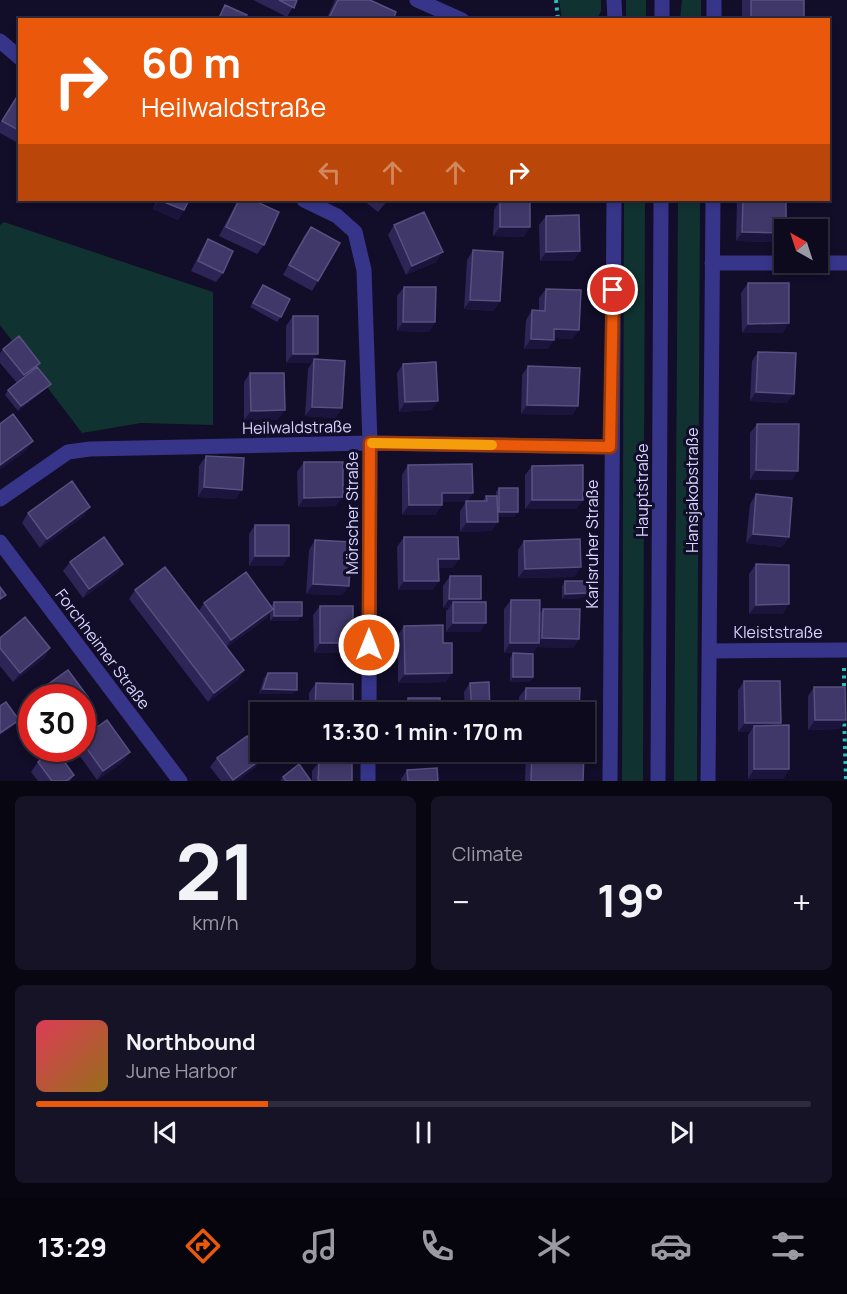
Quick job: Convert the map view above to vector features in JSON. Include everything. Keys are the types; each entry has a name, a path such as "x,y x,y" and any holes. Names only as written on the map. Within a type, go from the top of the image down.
{"street":[{"path":"417,0 458,18"},
{"path":"614,0 615,18"},
{"path":"662,0 662,18"},
{"path":"714,0 714,18"},
{"path":"0,41 18,55"},
{"name":"Mörscher Straße","path":"306,201 337,216 354,232 364,270 370,443 369,702"},
{"name":"Karlsruher Straße","path":"610,781 610,447 614,201"},
{"name":"Hauptstraße","path":"658,781 661,201"},
{"name":"Hansjakobstraße","path":"708,781 713,201"},
{"path":"712,263 847,263"},
{"name":"Heilwaldstraße","path":"0,499 47,464 68,452 90,449 370,443 610,447"},
{"name":"Forchheimer Straße","path":"0,542 177,780"},
{"name":"Kleiststraße","path":"709,651 846,650"},
{"path":"368,762 368,781"}],"path":[{"path":"556,0 558,18"},
{"path":"844,697 846,650"},
{"path":"844,709 846,781"}],"green space":[{"path":"559,0 601,0 601,11 598,18 562,18"},
{"path":"626,0 646,0 646,18 626,18"},
{"path":"682,0 701,0 701,18 680,18"},
{"path":"624,201 645,201 643,781 622,781"},
{"path":"678,201 700,201 697,781 674,781"},
{"path":"4,222 213,292 213,425 141,423 82,433 0,325 0,225"}],"building":[{"path":"279,0 297,0 294,8"},
{"path":"338,0 370,0 396,12 394,18 329,18"},
{"path":"751,0 804,0 804,18 751,18"},
{"path":"225,5 247,15 246,18 219,18"},
{"path":"18,95 18,130 2,121"},
{"path":"162,201 188,201 184,210"},
{"path":"239,201 255,201 279,212 264,245 226,227"},
{"path":"500,201 530,201 530,227 500,227"},
{"path":"743,201 786,201 786,219 774,219 774,233 742,232"},
{"path":"424,212 443,252 412,266 394,225"},
{"path":"579,215 580,251 546,252 546,216"},
{"path":"311,227 340,243 318,281 289,265"},
{"path":"208,239 233,251 223,273 198,261"},
{"path":"473,250 503,252 500,301 470,300"},
{"path":"748,283 789,283 789,323 748,324"},
{"path":"263,285 290,299 281,317 253,303"},
{"path":"404,287 436,287 435,322 403,322"},
{"path":"546,289 581,290 579,330 554,329 554,340 531,339 532,310 545,311"},
{"path":"293,316 318,316 318,354 293,354"},
{"path":"19,336 40,363 24,375 3,349"},
{"path":"758,352 796,353 794,394 756,392"},
{"path":"314,359 345,361 342,408 312,407"},
{"path":"436,362 438,401 405,402 403,364"},
{"path":"528,366 580,368 578,406 527,405"},
{"path":"37,367 51,384 21,406 8,390"},
{"path":"250,373 284,373 285,410 251,411"},
{"path":"13,414 33,441 0,465 0,424"},
{"path":"757,424 799,424 798,471 756,470"},
{"path":"206,456 244,458 242,490 204,487"},
{"path":"304,462 343,462 343,497 304,498"},
{"path":"472,464 473,493 442,493 442,505 409,505 408,465"},
{"path":"583,465 583,500 532,500 532,466"},
{"path":"72,481 90,507 47,539 28,513"},
{"path":"499,488 518,488 518,512 499,512"},
{"path":"756,494 792,498 789,537 753,534"},
{"path":"486,496 497,496 498,522 467,522 466,501 487,501"},
{"path":"255,525 289,525 289,556 255,556"},
{"path":"104,537 123,564 89,589 70,562"},
{"path":"404,537 458,537 459,559 438,559 439,581 404,581"},
{"path":"580,539 581,567 525,569 524,541"},
{"path":"315,540 351,542 349,586 313,584"},
{"path":"756,564 789,565 789,604 756,605"},
{"path":"165,567 244,670 214,693 135,590"},
{"path":"246,572 273,609 231,640 204,603"},
{"path":"450,576 481,576 481,599 449,599"},
{"path":"565,581 588,581 588,593 565,594"},
{"path":"0,587 6,595 0,599"},
{"path":"511,600 540,600 539,643 510,643"},
{"path":"274,602 302,602 302,616 274,616"},
{"path":"453,602 486,602 486,623 453,623"},
{"path":"320,606 353,606 353,643 320,643"},
{"path":"543,609 580,609 579,639 542,638"},
{"path":"25,617 50,648 20,673 0,648 0,638"},
{"path":"443,625 443,643 452,643 452,673 405,674 404,626"},
{"path":"513,653 533,654 533,677 513,677"},
{"path":"68,670 78,684 48,684"},
{"path":"268,673 297,673 297,690 263,689"},
{"path":"744,681 780,681 781,723 745,723"},
{"path":"489,682 490,702 471,702 470,683"},
{"path":"316,683 353,684 353,702 315,702"},
{"path":"814,687 845,687 846,720 815,720"},
{"path":"526,688 580,688 579,702 525,702"},
{"path":"408,698 440,698 440,702 408,702"},
{"path":"6,702 18,721 0,733 0,706"},
{"path":"107,720 130,752 103,771 96,761 96,728"},
{"path":"789,725 789,769 754,769 754,726"},
{"path":"247,736 250,740 250,762 258,762 233,780 217,758"},
{"path":"38,762 64,762 74,775 66,781 52,781"},
{"path":"319,762 352,763 352,781 318,781"},
{"path":"532,762 584,762 583,781 531,781"},
{"path":"299,764 311,781 286,781 283,777"},
{"path":"437,768 438,781 408,781 407,770"}],"slow traffic":[{"path":"372,443 492,445"}],"route":[{"path":"369,645 370,443 610,447 613,290"}]}
